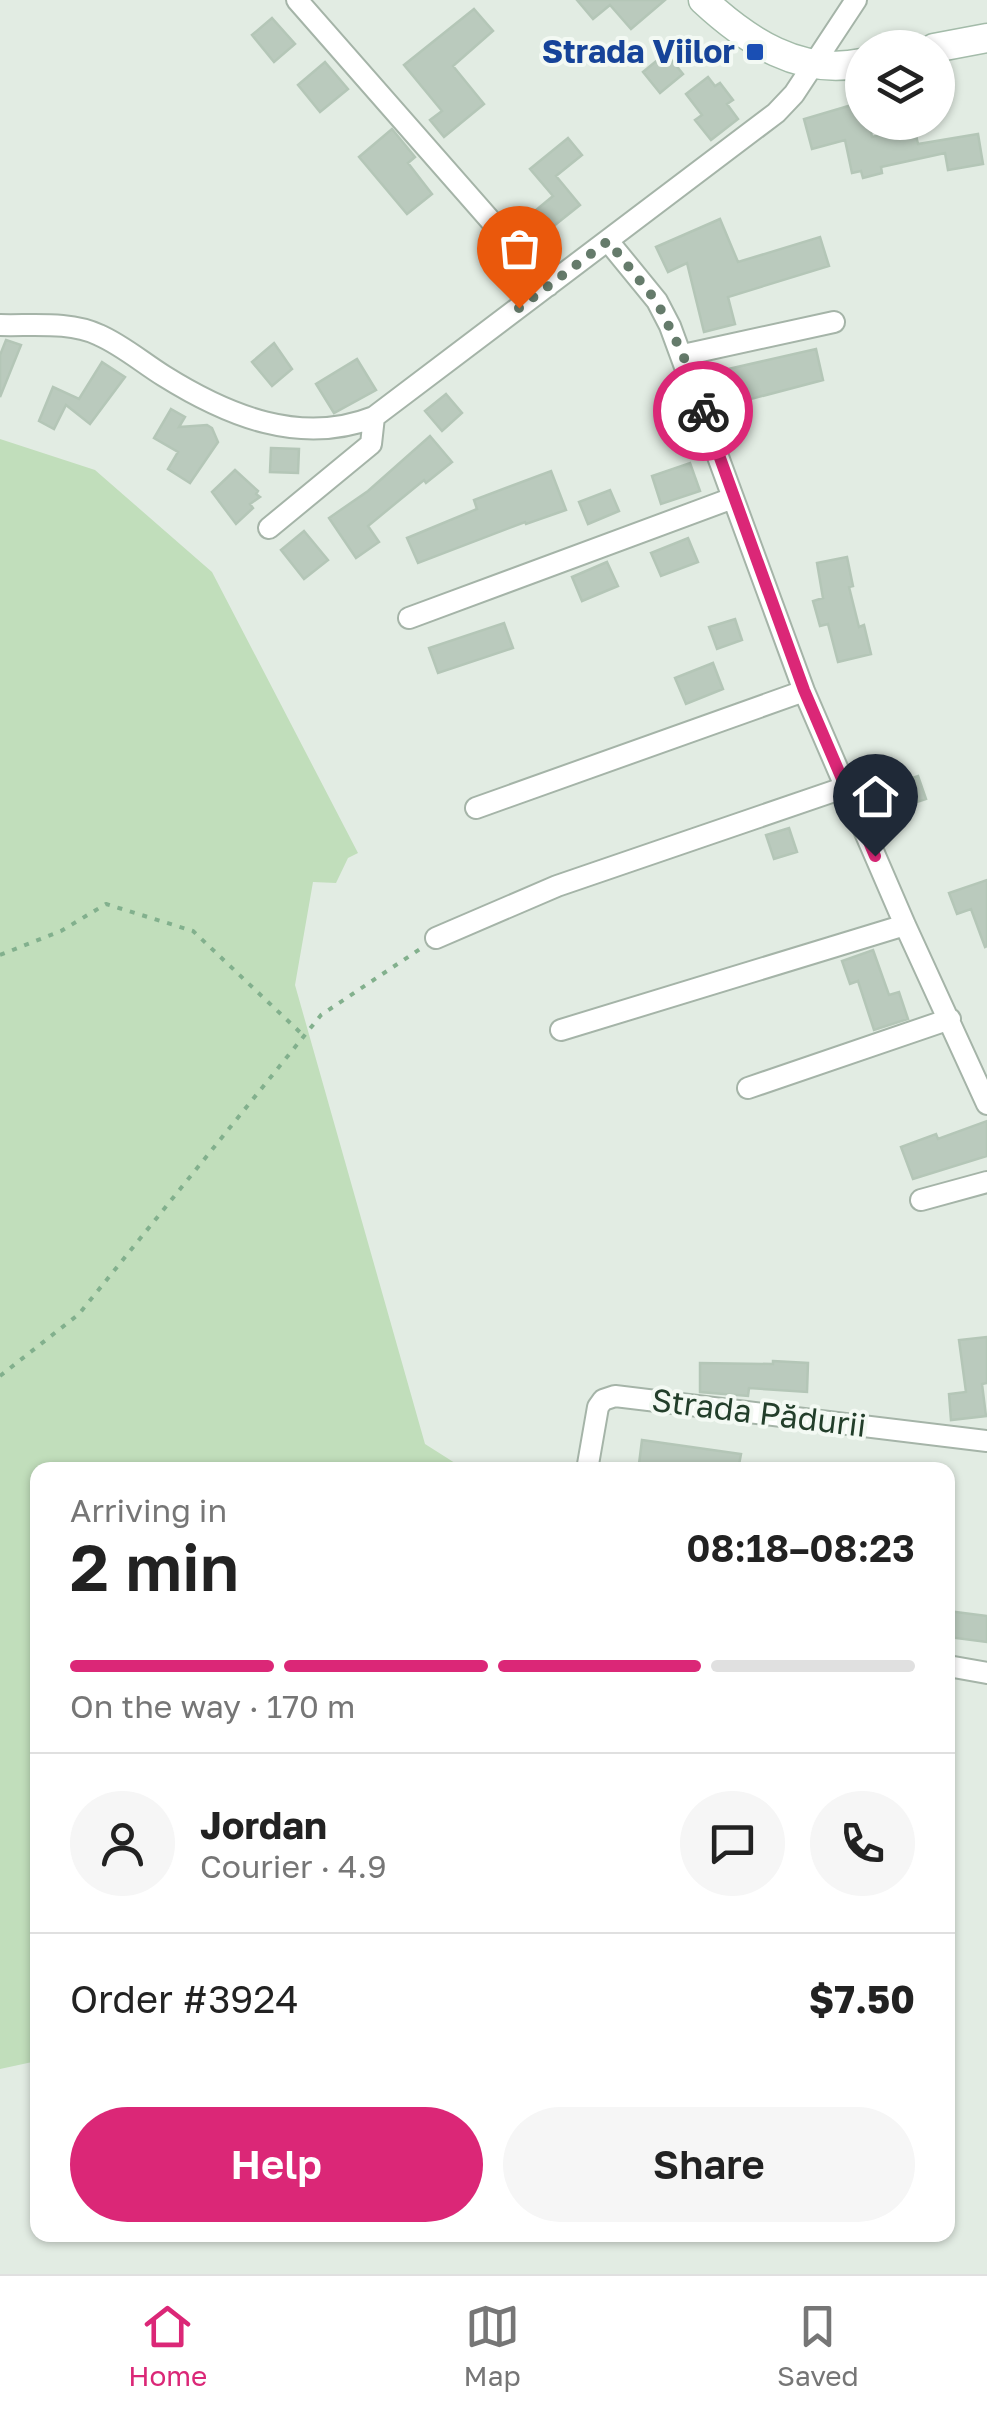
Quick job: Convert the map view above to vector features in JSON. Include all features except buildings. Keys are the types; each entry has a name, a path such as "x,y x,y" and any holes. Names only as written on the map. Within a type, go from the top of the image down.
{"main road":[{"path":"703,0 759,44 812,65 845,65"},
{"path":"955,44 987,38"}],"street":[{"path":"297,0 548,286"},
{"path":"0,325 64,326 101,335 169,379 252,420 280,428 340,429 374,418 776,113 794,94 856,0"},
{"path":"608,241 657,302 683,355 804,690 904,925 987,1104"},
{"path":"683,355 834,322"},
{"path":"270,528 372,444 374,418"},
{"path":"409,618 733,498"},
{"path":"476,808 804,690"},
{"path":"436,938 557,886 846,787"},
{"path":"561,1030 904,925"},
{"path":"748,1088 950,1019"},
{"path":"920,1200 987,1182"},
{"name":"Strada Pădurii","path":"588,1462 598,1407 603,1400 615,1396 987,1441"},
{"path":"955,1667 987,1672"}],"path":[{"path":"0,955 61,931 106,904 193,931 304,1036"},
{"path":"0,1376 79,1314 320,1016 436,938"}],"green space":[{"path":"0,439 95,470 212,572 358,853 348,858 336,883 313,882 295,985 425,1444 453,1462 30,1462 30,2063 0,2069"}],"way so far":[{"path":"519,308 608,241 657,302 683,355 703,411"}],"place":[{"name":"Strada Viilor","path":"755,52"}],"route":[{"path":"703,411 804,690 875,856"}]}
